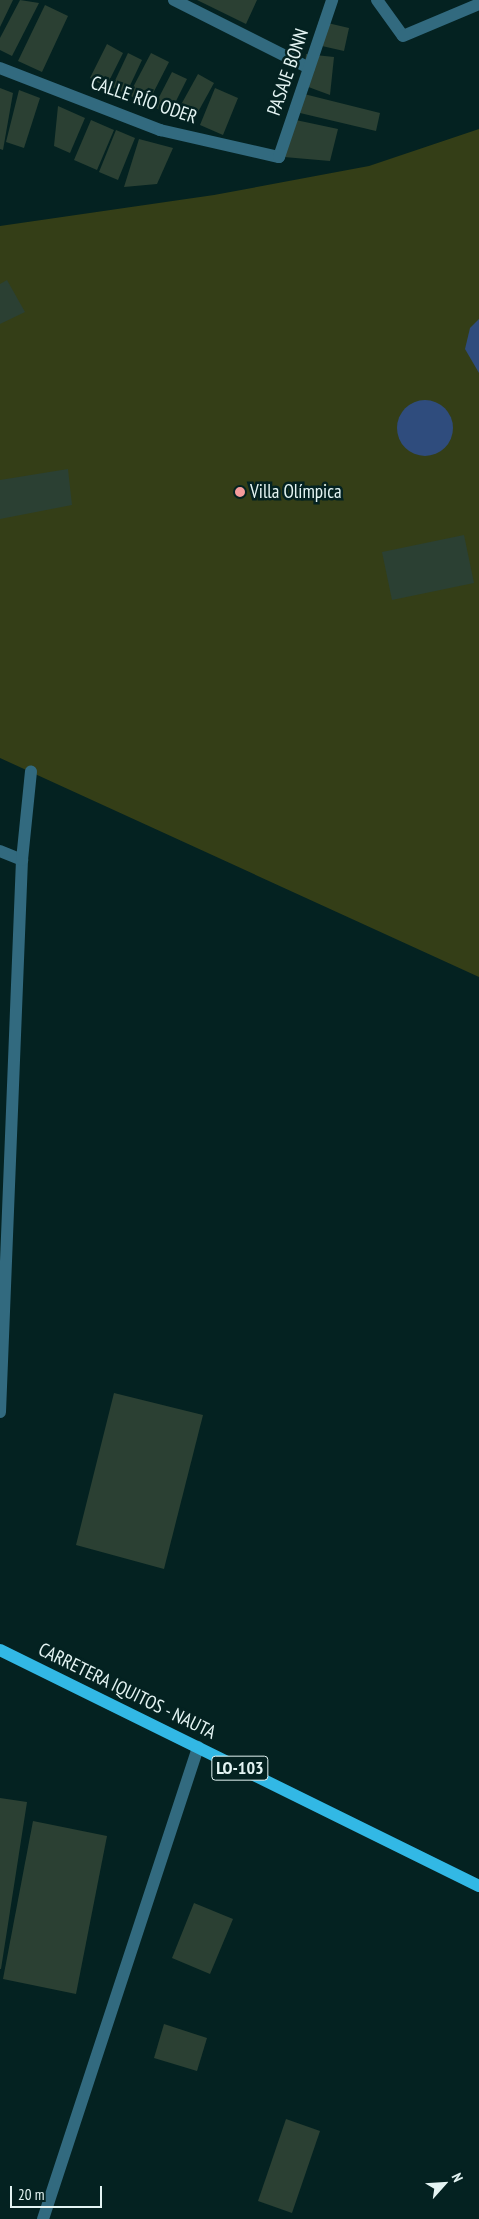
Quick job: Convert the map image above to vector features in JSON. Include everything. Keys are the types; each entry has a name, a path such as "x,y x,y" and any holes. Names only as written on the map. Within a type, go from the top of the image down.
{"main road":[{"name":"CARRETERA IQUITOS - NAUTA","path":"0,1650 479,1886"}],"street":[{"path":"174,0 309,68"},
{"name":"PASAJE BONN","path":"279,157 332,0"},
{"path":"377,0 403,36 479,4"},
{"name":"CALLE RÍO ODER","path":"0,68 160,130 279,157"},
{"path":"0,1412 22,860 31,771"},
{"path":"0,851 22,860"},
{"path":"44,2219 198,1747"}],"green space":[{"name":"Villa Olímpica","path":"479,129 479,977 0,758 0,226 214,195 369,166"}],"water":[{"path":"479,319 479,373 465,349 470,328"},
{"path":"425,400 436,402 445,408 451,417 453,428 451,439 445,448 436,454 425,456 414,454 405,448 399,439 397,428 399,417 405,408 414,402"}],"building":[{"path":"0,0 13,0 0,27"},
{"path":"20,0 39,3 12,56 0,50 0,38"},
{"path":"197,0 257,0 246,24"},
{"path":"45,5 68,16 42,72 18,61"},
{"path":"319,21 349,28 344,51 313,44"},
{"path":"107,44 123,53 106,87 90,78"},
{"path":"128,53 142,60 126,94 112,87"},
{"path":"151,53 169,62 147,105 129,95"},
{"path":"306,54 334,57 330,95 303,85"},
{"path":"172,72 187,79 169,115 154,107"},
{"path":"198,74 214,83 193,121 177,112"},
{"path":"0,88 13,93 3,150 0,149"},
{"path":"215,88 238,98 223,135 200,125"},
{"path":"19,90 40,98 24,148 6,142"},
{"path":"304,94 380,113 376,131 300,113"},
{"path":"58,106 85,118 70,153 54,146"},
{"path":"291,119 338,129 330,161 284,157"},
{"path":"91,120 114,130 97,170 74,160"},
{"path":"116,130 135,138 118,180 99,172"},
{"path":"139,139 173,148 157,184 124,187"},
{"path":"7,280 25,312 0,324 0,284"},
{"path":"68,469 72,505 0,519 0,480"},
{"path":"464,535 474,583 392,600 382,552"},
{"path":"114,1393 203,1415 164,1569 76,1545"},
{"path":"0,1798 27,1802 1,1969 0,1969"},
{"path":"33,1821 107,1836 76,1994 3,1979"},
{"path":"194,1903 233,1919 210,1974 172,1958"},
{"path":"164,2024 207,2038 197,2071 154,2058"},
{"path":"286,2119 320,2131 292,2213 258,2201"}],"place":[{"name":"Villa Olímpica","path":"240,492"}]}
